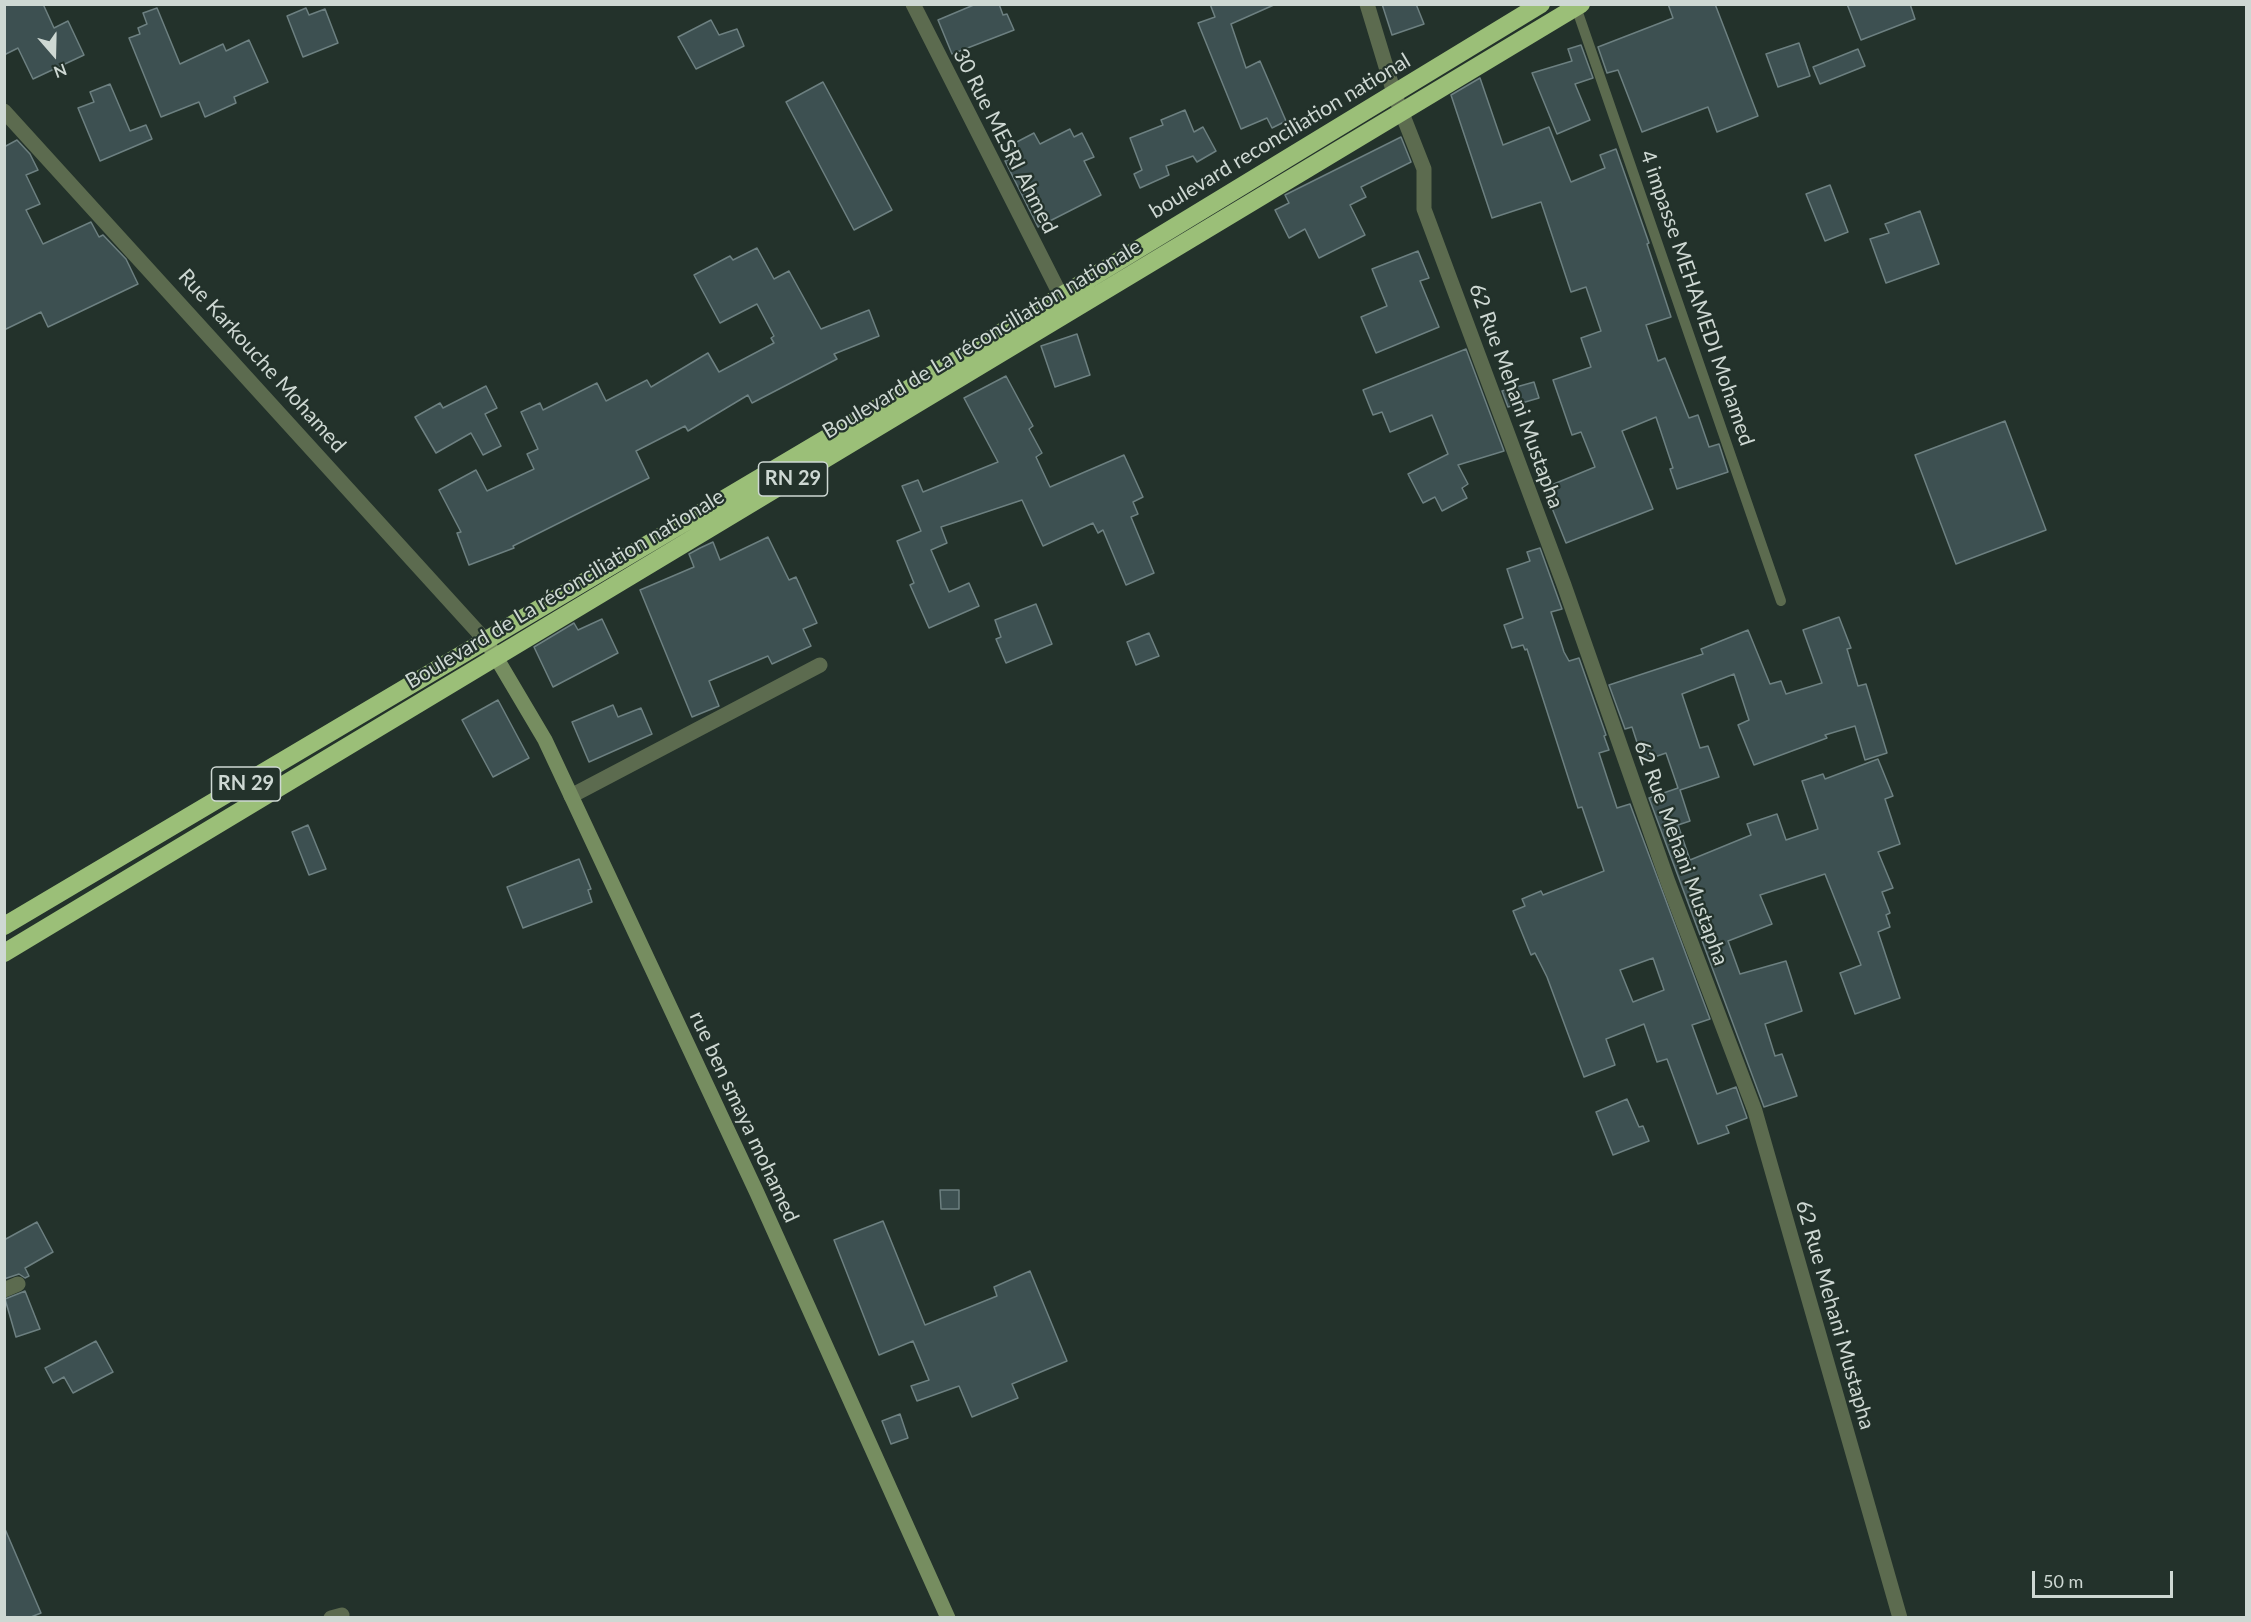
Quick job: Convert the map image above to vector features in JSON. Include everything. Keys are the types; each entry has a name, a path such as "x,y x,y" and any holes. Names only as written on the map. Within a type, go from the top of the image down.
{"highway":[{"name":"boulevard reconciliation national","path":"492,649 1061,296 1541,4"},
{"name":"Boulevard de La réconciliation nationale","path":"4,926 492,649 1578,6"},
{"name":"Boulevard de La réconciliation nationale","path":"4,953 492,649"}],"street":[{"name":"30 Rue MESRI Ahmed","path":"913,4 1061,296"},
{"name":"62 Rue Mehani Mustapha","path":"1367,4 1394,93 1424,169 1424,209 1564,585 1668,882 1755,1111 1900,1617"},
{"name":"Rue Karkouche Mohamed","path":"4,111 492,649"},
{"name":"rue ben smaya mohamed","path":"492,649 545,740 572,796 757,1193 948,1617"},
{"path":"572,796 820,665"}],"lane":[{"name":"4 impasse MEHAMEDI Mohamed","path":"1578,6 1781,601"}],"building":[{"path":"4,4 43,4 54,28 68,21 84,55 33,79 18,48 4,55"},
{"path":"976,4 999,4 1003,15 1007,14 1014,30 952,54 938,20"},
{"path":"1210,4 1276,4 1231,24 1246,68 1260,61 1286,121 1272,128 1267,118 1241,129 1198,23 1215,17"},
{"path":"1382,4 1416,4 1424,24 1392,35"},
{"path":"1668,4 1715,4 1758,116 1717,132 1708,107 1642,132 1618,70 1607,73 1598,47 1673,18"},
{"path":"1847,4 1910,4 1915,19 1861,40"},
{"path":"157,8 180,64 223,44 226,51 249,40 268,82 234,97 236,103 205,117 199,102 161,117 129,38 140,34 138,28 147,24 143,13"},
{"path":"306,8 309,15 325,9 338,43 303,57 287,16"},
{"path":"711,20 719,35 737,29 744,46 696,69 678,37"},
{"path":"1799,43 1810,76 1778,87 1766,54"},
{"path":"1581,45 1593,78 1575,84 1590,120 1557,134 1532,73 1572,61 1568,49"},
{"path":"1858,49 1865,66 1820,84 1813,67"},
{"path":"1480,78 1503,145 1549,127 1571,182 1605,168 1600,155 1616,149 1649,243 1647,244 1671,317 1646,325 1658,361 1665,358 1689,418 1698,415 1709,447 1719,444 1728,472 1677,489 1670,469 1673,468 1656,417 1622,431 1653,509 1566,543 1544,488 1595,467 1581,432 1572,435 1553,380 1591,367 1581,338 1601,331 1586,287 1571,292 1541,202 1492,218 1451,95"},
{"path":"823,82 892,210 854,230 786,102"},
{"path":"110,84 130,131 146,125 152,139 100,161 78,108 94,102 90,92"},
{"path":"1185,110 1194,132 1203,127 1216,151 1197,162 1193,156 1166,166 1169,175 1140,188 1134,174 1142,170 1130,138 1163,125 1161,120"},
{"path":"1070,129 1074,137 1082,133 1094,157 1084,161 1101,195 1038,227 1005,161 1015,157 1009,146 1034,133 1040,144"},
{"path":"1401,137 1411,162 1361,187 1366,197 1350,205 1365,235 1319,258 1305,229 1289,238 1275,210 1289,203 1285,195"},
{"path":"17,140 30,154 38,170 26,175 40,204 26,210 43,244 91,222 99,237 103,235 126,259 138,284 48,327 41,312 4,330 4,147"},
{"path":"1830,185 1848,232 1825,241 1806,194"},
{"path":"1920,211 1939,264 1886,283 1870,239 1889,233 1885,224"},
{"path":"757,248 774,279 789,271 821,329 869,310 879,336 834,354 837,359 752,403 748,395 688,431 685,426 636,451 649,478 513,546 514,548 469,565 457,533 461,532 439,490 476,470 487,491 534,469 527,454 538,449 521,412 540,403 543,410 597,383 606,401 647,380 651,387 708,353 719,372 774,343 771,338 774,336 757,304 720,323 694,275 730,256 733,260"},
{"path":"1418,251 1429,278 1420,281 1439,327 1376,353 1361,317 1387,306 1372,269"},
{"path":"1077,334 1090,375 1055,387 1041,346"},
{"path":"1466,349 1504,451 1458,465 1468,484 1462,488 1467,498 1442,511 1435,497 1423,503 1408,474 1448,454 1432,415 1390,432 1382,412 1373,415 1363,390"},
{"path":"1006,376 1033,426 1029,429 1042,453 1036,457 1050,487 1124,455 1143,497 1133,502 1138,514 1131,517 1154,573 1126,585 1103,530 1098,533 1093,523 1043,546 1022,500 941,527 947,543 931,550 949,592 969,583 979,606 929,628 910,585 914,583 897,541 921,531 902,486 918,480 923,492 998,462 964,398"},
{"path":"1534,382 1539,398 1508,407 1502,391"},
{"path":"486,386 497,408 485,414 501,446 483,455 471,433 436,453 415,417 440,403 443,408"},
{"path":"2005,421 2046,530 1956,564 1915,455"},
{"path":"768,537 789,580 796,577 817,623 803,629 811,646 772,664 768,656 709,681 719,706 692,717 640,590 694,567 689,554 713,542 720,560"},
{"path":"1540,548 1562,609 1551,612 1564,652 1569,661 1579,658 1606,735 1604,736 1609,750 1599,753 1617,808 1630,804 1710,1019 1692,1025 1717,1094 1736,1087 1747,1118 1726,1126 1729,1133 1698,1144 1667,1059 1657,1062 1644,1024 1606,1039 1615,1065 1584,1077 1547,977 1535,953 1531,955 1513,911 1525,906 1522,899 1541,891 1543,895 1604,871 1582,807 1578,808 1527,649 1525,650 1523,645 1512,648 1504,625 1523,618 1507,569 1530,561 1527,552","holes":["1653,958 1664,990 1633,1002 1620,970"]},
{"path":"1036,604 1052,644 1006,663 996,639 1001,637 995,620"},
{"path":"1839,617 1851,648 1847,649 1858,686 1866,684 1887,753 1865,760 1855,726 1825,735 1827,738 1754,765 1738,725 1749,720 1734,674 1682,694 1700,748 1708,746 1719,777 1680,790 1690,821 1678,825 1690,860 1751,835 1747,824 1777,814 1786,840 1818,829 1802,781 1823,774 1825,779 1878,759 1893,796 1885,799 1900,844 1878,852 1893,888 1882,892 1890,913 1886,915 1890,927 1878,932 1900,998 1855,1014 1840,973 1861,965 1825,874 1760,895 1772,924 1728,941 1740,974 1786,961 1802,1011 1765,1024 1775,1056 1782,1054 1797,1096 1764,1107 1649,798 1678,788 1666,753 1643,761 1632,727 1625,729 1609,685 1703,654 1701,649 1748,630 1770,684 1781,681 1786,694 1822,683 1803,630"},
{"path":"602,619 618,653 553,687 534,647 574,623 578,630"},
{"path":"1149,633 1159,656 1136,665 1127,642"},
{"path":"498,700 529,758 493,777 462,720"},
{"path":"613,705 618,717 641,708 652,734 589,762 572,722"},
{"path":"308,825 326,869 309,875 292,832"},
{"path":"579,859 591,889 588,890 592,902 523,928 507,887"},
{"path":"1627,1099 1639,1127 1643,1126 1649,1141 1613,1155 1596,1112"},
{"path":"940,1190 959,1190 959,1209 941,1209"},
{"path":"883,1221 925,1325 997,1296 994,1287 1030,1271 1067,1361 1012,1384 1018,1398 972,1417 959,1386 917,1401 911,1386 929,1380 913,1341 879,1355 834,1240"},
{"path":"37,1222 53,1252 25,1268 29,1276 25,1278 19,1274 4,1279 4,1240"},
{"path":"25,1291 40,1329 16,1337 5,1299"},
{"path":"96,1341 113,1372 73,1393 64,1377 53,1383 45,1368"},
{"path":"900,1414 908,1438 891,1444 882,1421"},
{"path":"5,1529 41,1613 31,1617 4,1617"}]}
